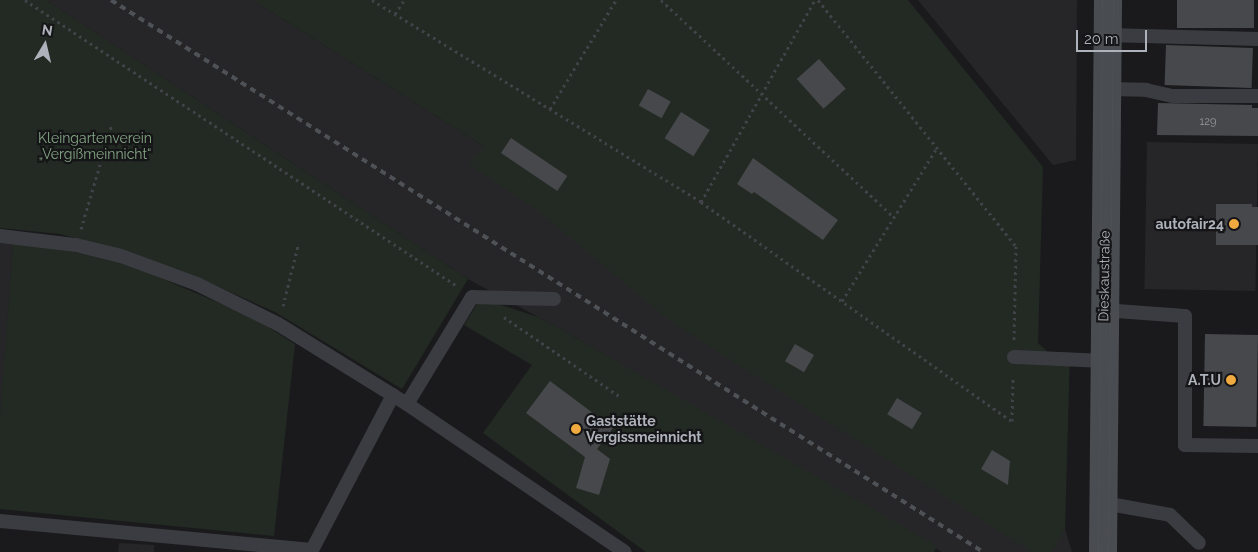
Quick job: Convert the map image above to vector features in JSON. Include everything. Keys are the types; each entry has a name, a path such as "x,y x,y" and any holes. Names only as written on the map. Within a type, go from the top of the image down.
{"main road":[{"name":"Dieskaustraße","path":"1103,552 1108,0"}],"lane":[{"path":"1107,35 1258,39"},
{"path":"1107,89 1146,90 1173,96 1258,96"},
{"path":"0,236 76,245 121,256 197,284 278,324 407,404 626,552"},
{"path":"407,404 472,296 554,299"},
{"path":"1104,310 1185,316 1185,445 1258,446"},
{"path":"1014,357 1104,361"},
{"path":"0,521 312,550 393,395"},
{"path":"1104,503 1170,515 1200,542"}],"path":[{"path":"25,0 291,173 619,396"},
{"path":"372,0 701,202 1012,421 1016,246 817,0 701,202"},
{"path":"395,14 404,0"},
{"path":"550,109 616,0"},
{"path":"661,0 894,217"},
{"path":"76,245 112,124"},
{"path":"842,301 937,148"},
{"path":"278,324 298,246"}],"shaded area":[{"path":"46,0 253,0 485,147 817,381 1065,529 1072,552 942,552 566,332 468,279"},
{"path":"918,0 1077,0 1076,160 1053,165"},
{"path":"1147,142 1258,144 1255,291 1144,289"},
{"path":"0,243 13,244 0,427"},
{"path":"119,543 154,545 154,552 118,552"}],"green space":[{"name":"Kleingartenverein „Vergißmeinnicht“","path":"0,0 46,0 468,279 402,389 275,312 201,279 122,250 60,234 0,228"},
{"path":"253,0 908,0 1043,167 1038,343 1048,352 1070,353 1065,529 1052,552 1032,552 671,322 541,213 468,163 485,147"},
{"path":"13,244 54,248 123,262 252,317 295,344 274,536 0,509 0,418"},
{"path":"495,303 538,317 566,332 937,546 934,552 646,552 483,433 532,365 464,325 477,304"}],"building":[{"path":"1177,0 1254,0 1254,28 1177,28"},
{"path":"1166,45 1253,48 1252,88 1165,85"},
{"path":"819,59 846,89 823,109 797,79"},
{"path":"648,89 671,102 662,118 639,106"},
{"path":"1158,103 1252,105 1252,108 1258,108 1258,136 1157,135"},
{"path":"681,112 710,130 693,156 665,138"},
{"path":"511,138 567,176 557,191 501,153"},
{"path":"753,158 838,220 823,240 754,192 752,194 737,184"},
{"name":"autofair24","path":"1216,204 1252,204 1252,207 1258,207 1258,245 1216,245"},
{"name":"A.T.U","path":"1205,334 1258,335 1256,427 1203,426"},
{"path":"795,344 814,355 804,372 785,361"},
{"path":"550,381 613,428 597,449 610,459 599,495 576,488 585,457 526,413"},
{"path":"897,398 922,413 912,429 887,414"},
{"path":"992,450 1010,461 1008,485 981,469"}],"tram line":[{"path":"1098,552 1102,0"},
{"path":"1108,552 1113,0"}],"railway":[{"path":"111,0 983,552"}],"place":[{"name":"autofair24","path":"1234,224"},
{"name":"A.T.U","path":"1231,380"},
{"name":"Gaststätte Vergissmeinnicht","path":"576,429"}]}
